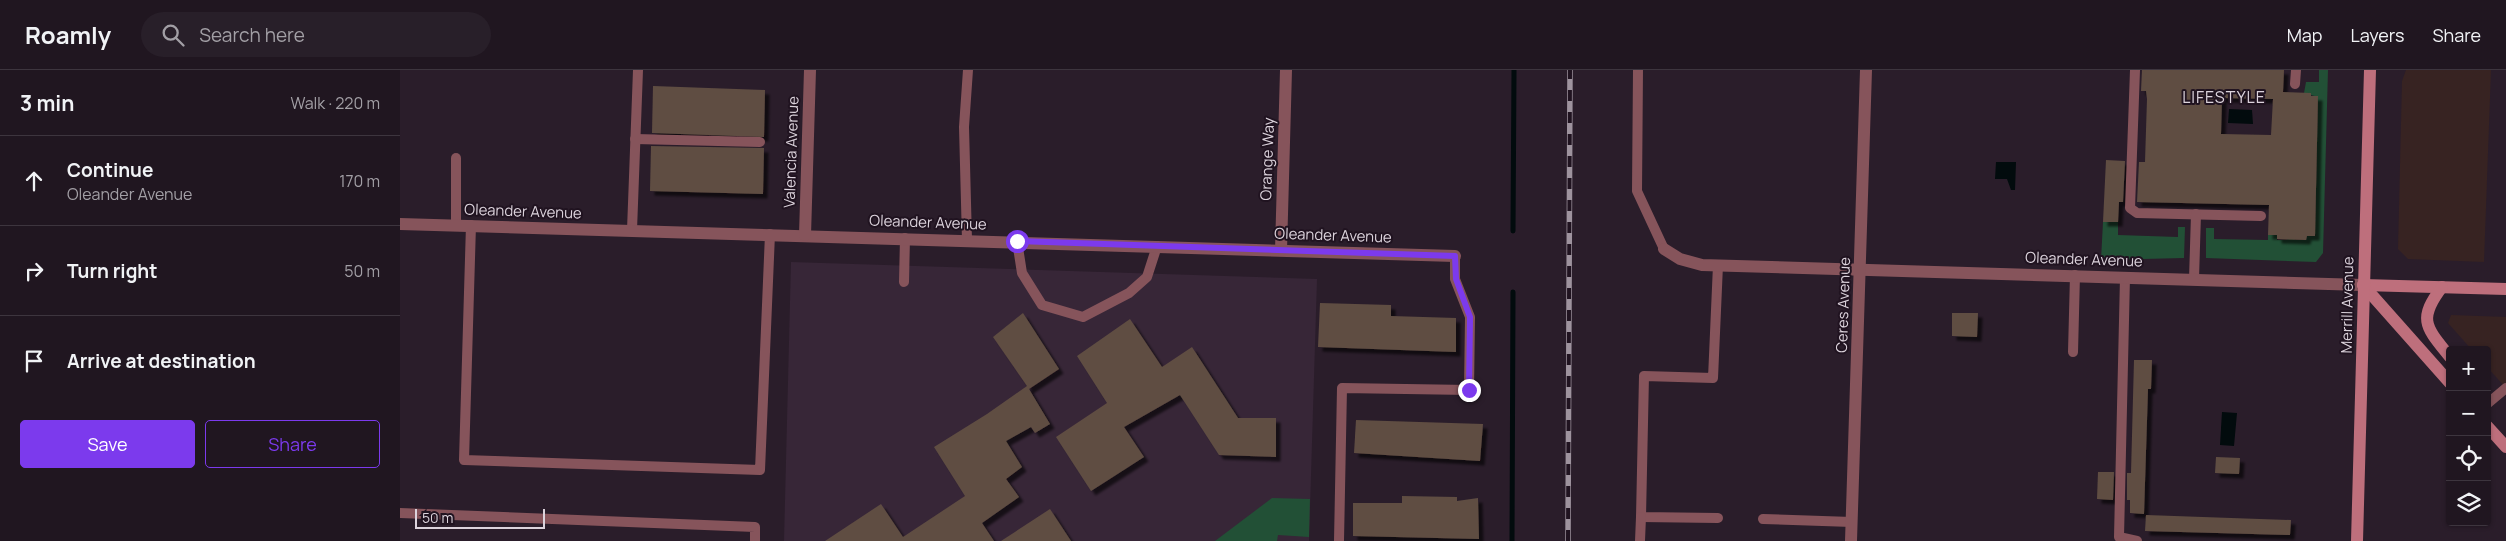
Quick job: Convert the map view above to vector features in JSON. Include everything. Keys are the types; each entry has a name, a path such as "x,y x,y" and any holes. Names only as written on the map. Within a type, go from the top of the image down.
{"main road":[{"name":"Merrill Avenue","path":"2357,541 2370,70"},
{"name":"Oleander Avenue","path":"2363,285 2506,289"},
{"path":"2363,285 2446,378"},
{"path":"2442,287 2428,304 2426,316 2434,336 2446,352"},
{"path":"2491,430 2506,447"}],"street":[{"name":"Valencia Avenue","path":"805,235 810,70"},
{"name":"Orange Way","path":"1281,250 1286,70"},
{"name":"Ceres Avenue","path":"1851,541 1866,70"},
{"name":"Oleander Avenue","path":"400,224 1017,241 1455,256"},
{"name":"Oleander Avenue","path":"1664,249 1680,259 1702,265 2194,278 2363,285"}],"lane":[{"path":"632,230 638,70"},
{"path":"967,240 964,127 968,70"},
{"path":"1638,70 1637,191 1664,249"},
{"path":"2135,70 2130,208 2137,213 2261,216"},
{"path":"2295,84 2296,70"},
{"path":"635,139 760,142"},
{"path":"456,158 456,225"},
{"path":"2194,278 2196,214"},
{"path":"471,225 464,460 760,470 770,234"},
{"path":"904,282 906,238"},
{"path":"1017,241 1022,272 1042,305 1083,317 1129,293 1147,277 1157,246"},
{"path":"1338,541 1342,388 1469,390 1470,317 1456,279 1455,256"},
{"path":"1640,541 1644,376 1713,378 1718,265"},
{"path":"2073,352 2075,275"},
{"path":"2125,277 2119,537 2137,541"},
{"path":"2491,401 2506,388"},
{"path":"400,513 755,527 755,541"},
{"path":"1641,517 1718,518"},
{"path":"1763,519 1852,522"}],"shaded area":[{"path":"2406,70 2491,70 2484,262 2408,259 2398,249 2402,81"},
{"path":"2229,109 2252,110 2253,124 2228,123"},
{"path":"1996,162 2016,162 2015,190 2011,190 2007,179 1995,179"},
{"path":"791,262 1317,279 1309,541 784,541"},
{"path":"2451,315 2506,317 2506,388 2491,371 2491,346 2468,346 2448,323"},
{"path":"2222,412 2237,413 2234,446 2220,445"}],"green space":[{"path":"2319,70 2328,70 2323,253 2316,262 2206,258 2206,228 2214,228 2214,239 2268,240 2268,235 2277,235 2277,240 2287,240 2287,231 2295,231 2295,240 2306,240 2307,236 2315,236 2318,97 2304,93 2306,82 2319,82"},
{"path":"2103,222 2118,222 2118,235 2178,237 2178,227 2185,227 2184,258 2101,260"},
{"path":"1272,498 1310,499 1309,537 1278,535 1277,541 1215,541"}],"building":[{"path":"2142,70 2284,70 2283,92 2311,93 2311,96 2318,96 2315,236 2307,236 2306,240 2277,239 2277,235 2268,235 2269,205 2137,202 2139,162 2145,162 2147,99 2146,91 2141,91","holes":["2222,98 2273,99 2271,135 2221,134"]},
{"path":"653,86 765,90 764,137 652,133"},
{"path":"651,146 764,148 763,194 650,191"},
{"path":"2106,160 2125,161 2123,202 2119,202 2118,222 2103,222"},
{"path":"1320,303 1391,305 1391,316 1456,318 1456,352 1318,347"},
{"path":"1023,313 1059,369 1029,389 1050,424 1035,433 1031,427 1006,441 1022,467 1006,479 1019,497 982,523 994,541 825,541 881,504 903,537 965,496 934,447 1027,386 993,337"},
{"path":"1952,313 1978,313 1977,337 1952,336"},
{"path":"1130,319 1162,367 1192,347 1238,418 1276,418 1276,457 1219,455 1180,395 1124,427 1144,457 1091,491 1056,437 1107,403 1077,356"},
{"path":"2134,360 2152,360 2151,389 2148,389 2144,514 2130,513 2130,500 2127,500 2127,473 2131,473"},
{"path":"1356,420 1483,424 1480,461 1354,453"},
{"path":"2216,457 2240,458 2239,474 2215,473"},
{"path":"2098,472 2114,472 2113,500 2097,499"},
{"path":"1402,496 1457,497 1457,501 1478,498 1479,539 1353,536 1353,503 1402,503"},
{"path":"1050,509 1071,541 1001,541"},
{"path":"2146,515 2291,520 2290,535 2145,531"}],"waterway":[{"path":"1513,231 1514,70"},
{"path":"1512,541 1513,292"}],"railway":[{"path":"1568,541 1570,70"}],"district":[{"name":"LIFESTYLE","path":"2224,97"}],"route":[{"path":"1017,241 1455,256 1456,279 1470,317 1469,390"}]}
